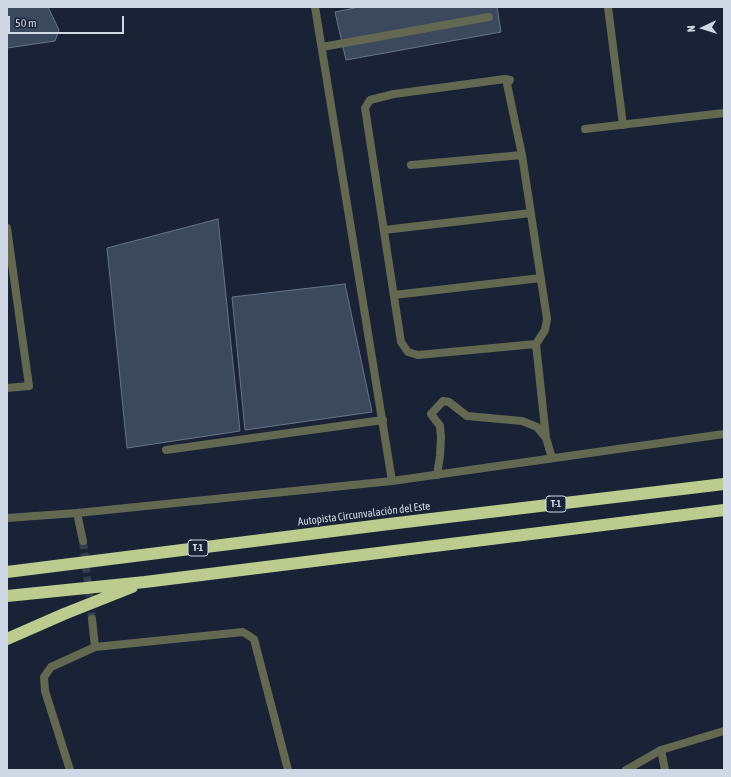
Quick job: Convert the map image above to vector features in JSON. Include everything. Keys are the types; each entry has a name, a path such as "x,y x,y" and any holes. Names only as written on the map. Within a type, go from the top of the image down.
{"highway":[{"name":"Autopista Circunvalación del Este","path":"7,572 396,523 724,484"},
{"path":"7,596 145,582 724,510"},
{"path":"7,639 64,614 145,582"}],"street":[{"path":"315,7 392,481"},
{"path":"608,7 623,125"},
{"path":"322,47 489,17"},
{"path":"536,344 418,354 408,352 401,342 365,108 370,100 394,94 505,79 510,80 507,84 522,155 547,319 545,330 536,344 546,438 552,458"},
{"path":"585,129 724,113"},
{"path":"411,165 522,155"},
{"path":"384,230 531,213"},
{"path":"7,228 29,386 7,388"},
{"path":"394,295 541,278"},
{"path":"437,475 442,438 440,426 431,414 443,401 449,402 467,416 522,421 537,427 546,438"},
{"path":"166,450 383,420"},
{"path":"7,518 78,513 392,481 724,434"},
{"path":"78,513 82,541"},
{"path":"92,619 95,647"},
{"path":"70,770 45,691 44,677 50,667 95,647 243,632 254,639 288,770"},
{"path":"626,770 661,750 724,731"},
{"path":"661,750 665,770"}],"building":[{"path":"7,7 48,7 59,30 55,41 7,48"},
{"path":"359,7 497,7 501,32 346,60 335,12"},
{"path":"218,219 240,431 127,448 107,248"},
{"path":"345,284 372,412 245,430 232,297"}],"tunnel":[{"path":"83,541 92,619"}]}
